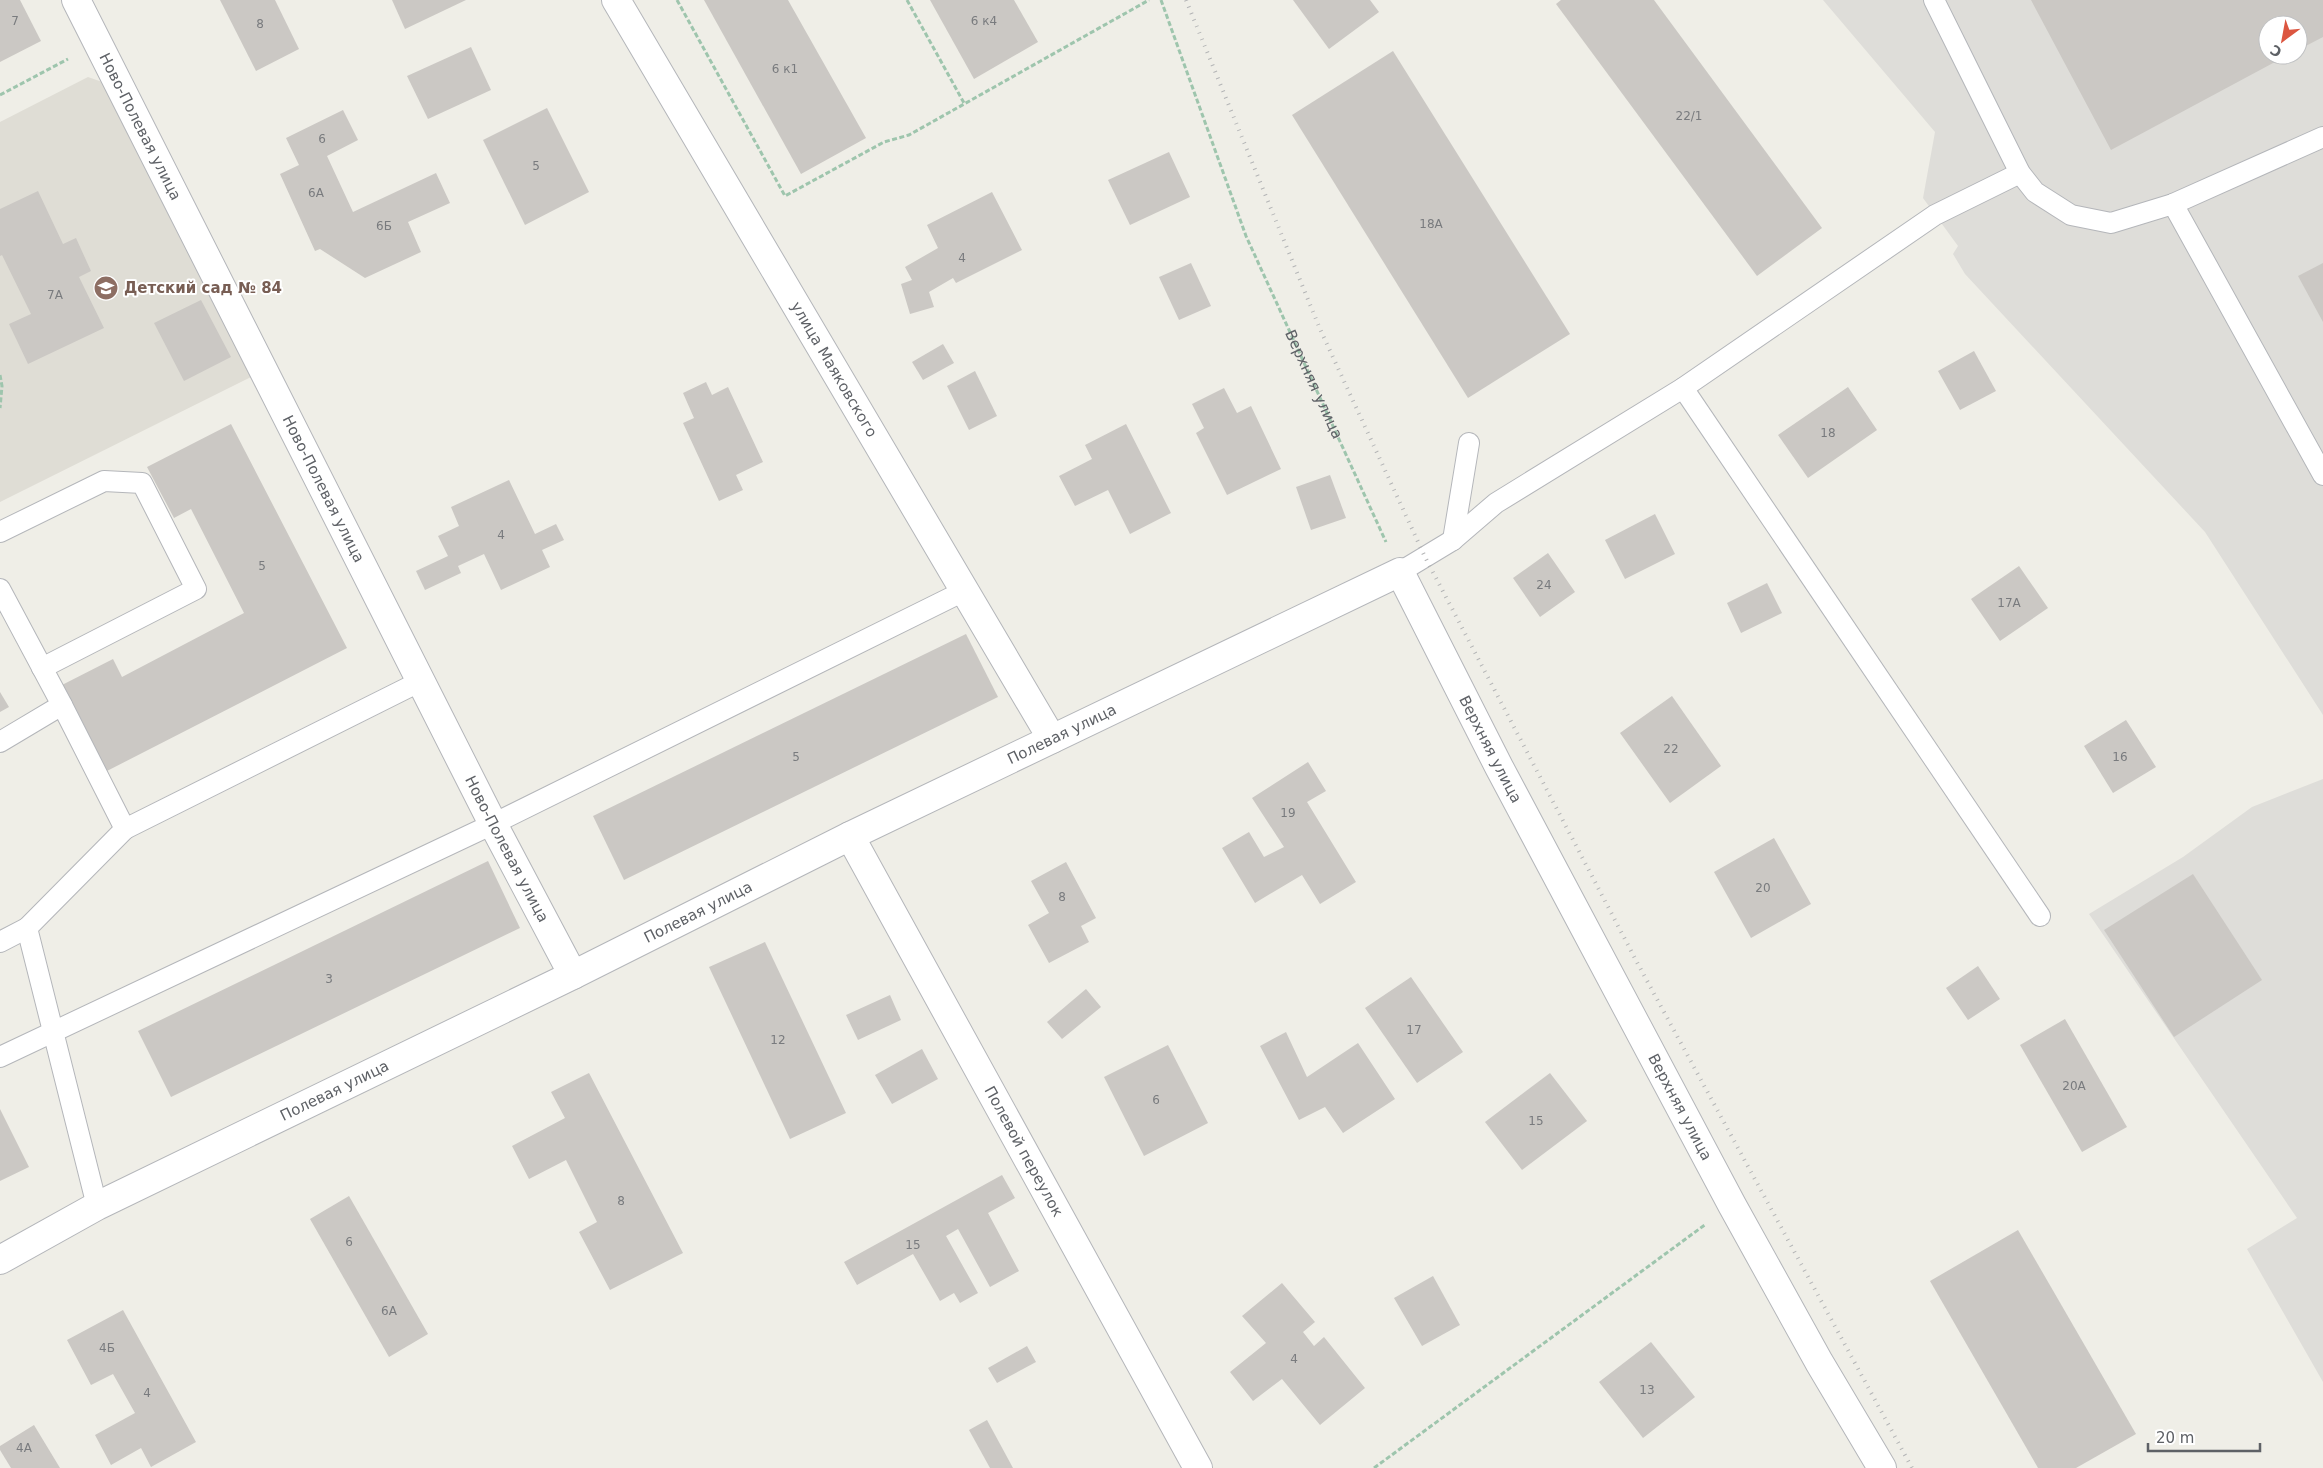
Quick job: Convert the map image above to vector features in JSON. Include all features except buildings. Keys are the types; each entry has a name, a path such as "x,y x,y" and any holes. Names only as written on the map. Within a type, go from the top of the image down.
{"street":[{"name":"Ново-Полевая улица","path":"76,0 493,824 573,975"},
{"name":"улица Маяковского","path":"620,1 1052,739"},
{"name":"Полевая улица","path":"0,1260 97,1206 573,975 850,836 1400,572"},
{"name":"Верхняя улица","path":"1400,572 1499,767 1732,1204 1818,1362 1882,1468"},
{"name":"Полевой переулок","path":"850,836 1198,1468"}],"lane":[{"path":"1934,0 2020,173 2035,192 2071,215 2111,223 2173,204 2323,137"},
{"path":"1400,572 1453,540 1496,503 1683,388 1935,215 2020,173"},
{"path":"2173,204 2323,475"},
{"path":"1683,388 2040,916"},
{"path":"1453,540 1469,443"},
{"path":"0,532 104,481 142,484 196,589 42,668"},
{"path":"0,589 125,829"},
{"path":"0,1057 493,824 964,591"},
{"path":"0,942 27,928 125,829 421,681"},
{"path":"0,742 62,705"},
{"path":"27,928 97,1206"}],"path":[{"path":"677,0 785,196 884,142 909,135 1081,40 1149,0"},
{"path":"908,0 964,103"},
{"name":"Верхняя улица","path":"1161,0 1246,236 1400,572"},
{"path":"0,94 99,43"},
{"path":"0,375 2,386 0,408"},
{"path":"1374,1468 1732,1204"}],"shaded area":[{"path":"1823,0 2323,0 2323,715 2205,532 1965,274 1953,254 1958,246 1923,198 1935,132"},
{"name":"Детский сад № 84","path":"88,77 108,84 253,376 0,502 0,122"},
{"path":"2323,779 2323,1382 2247,1249 2297,1218 2089,914 2183,857 2252,807"}],"railway":[{"path":"1186,0 1320,329 1425,557 1639,966 1912,1468"}],"place":[{"name":"Детский сад № 84","path":"106,288"}]}
